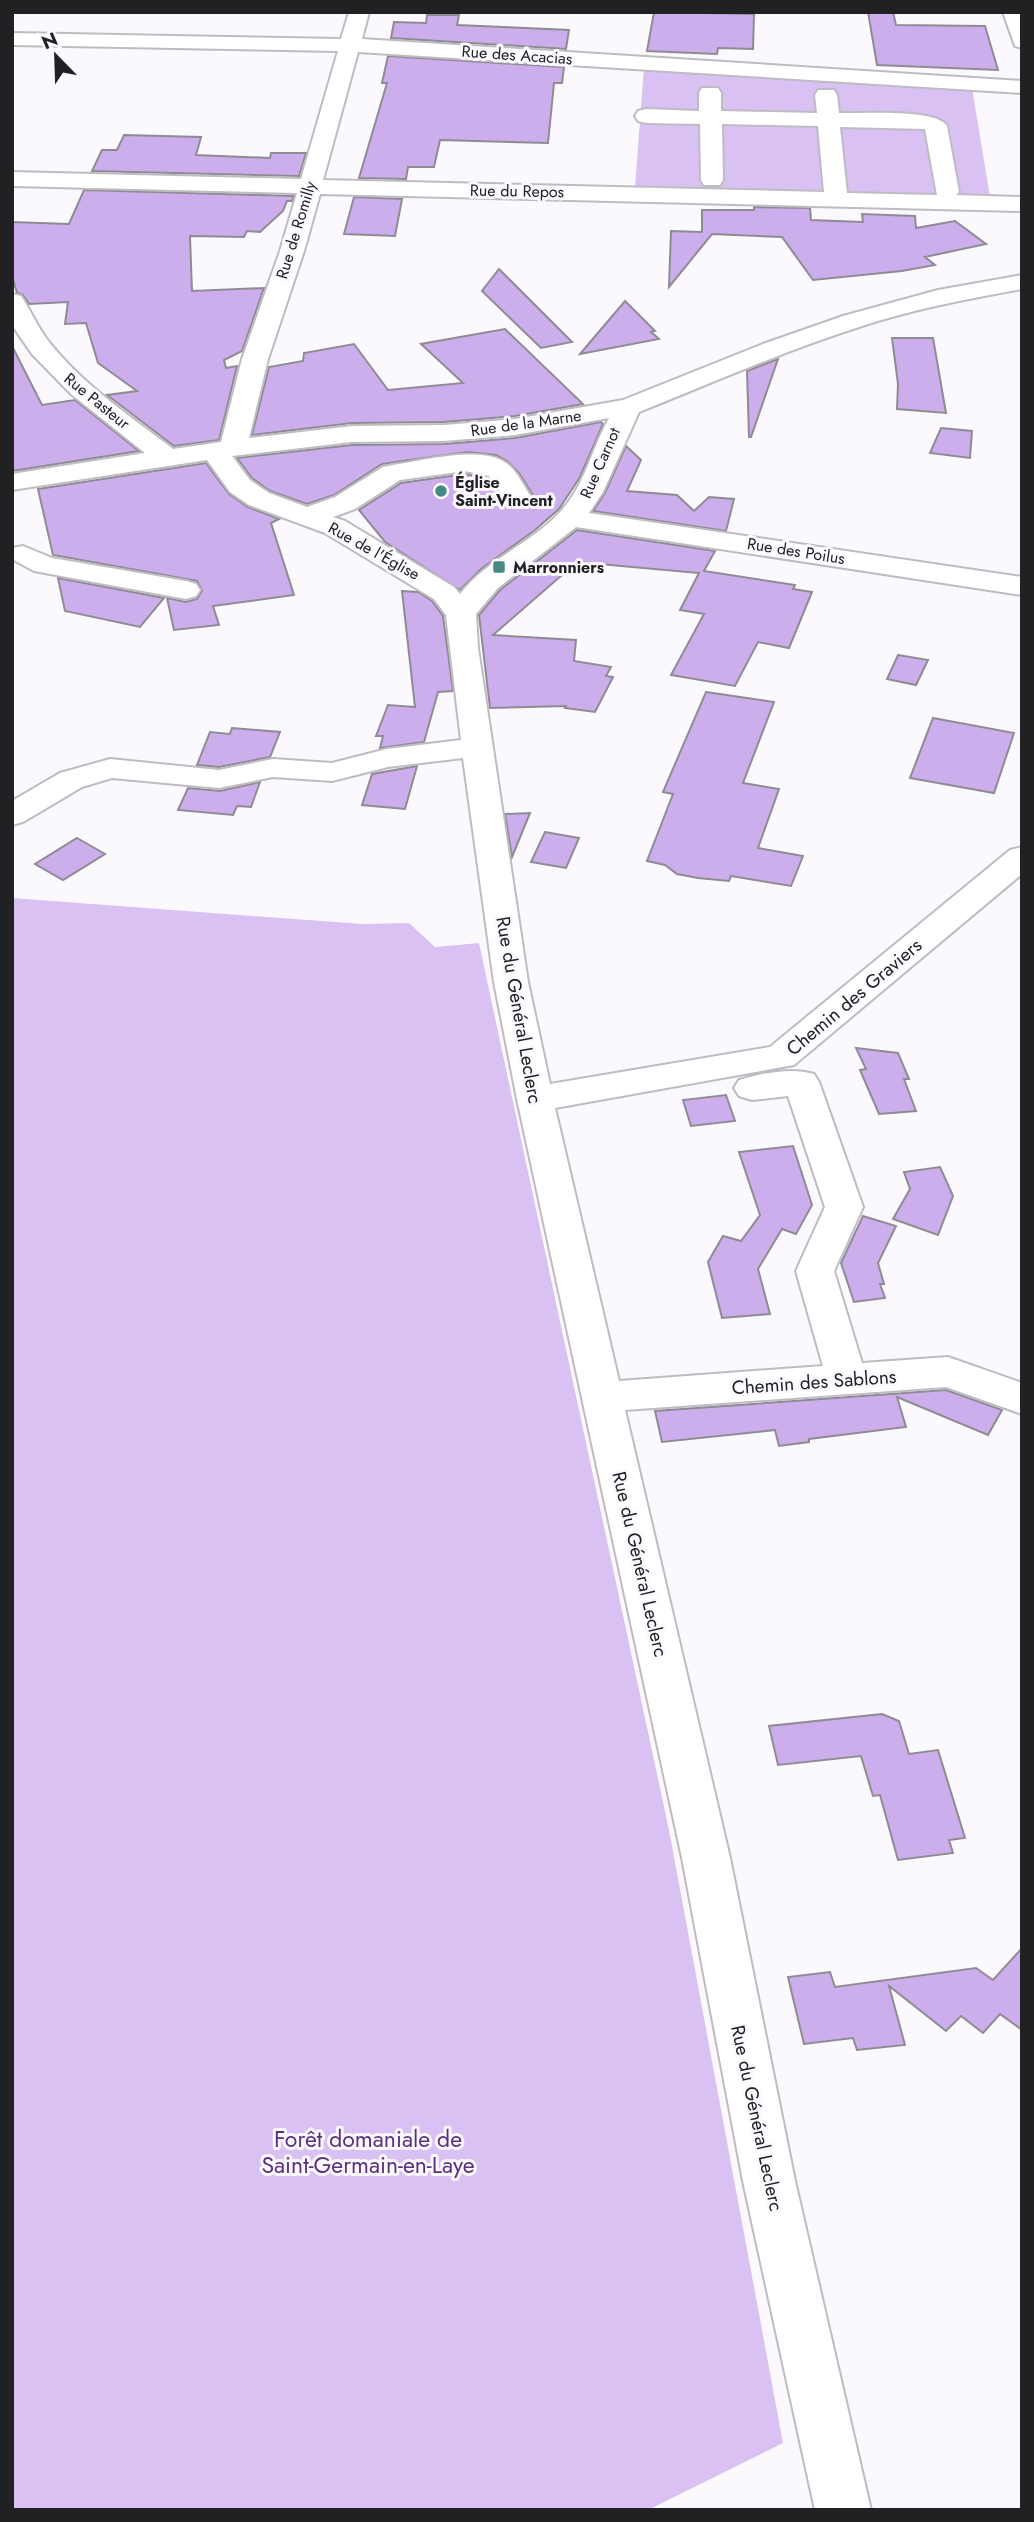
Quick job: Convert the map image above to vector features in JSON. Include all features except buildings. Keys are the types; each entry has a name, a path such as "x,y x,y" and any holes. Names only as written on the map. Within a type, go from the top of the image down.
{"street":[{"name":"Rue de Romilly","path":"223,450 292,251 359,12"},
{"path":"1013,12 1022,42"},
{"name":"Rue des Acacias","path":"12,39 351,45 1022,87"},
{"path":"710,77 712,180"},
{"path":"644,178 712,180 835,192 825,86"},
{"path":"646,116 828,120 938,118 947,192"},
{"name":"Rue du Repos","path":"12,179 309,187 835,192 1022,204"},
{"name":"Rue de la Marne","path":"13,488 168,458 285,440 352,434 444,433 515,427 629,407 772,349 852,321 938,298 1022,282"},
{"name":"Rue Pasteur","path":"12,301 21,322 67,379 168,458"},
{"name":"Rue Carnot","path":"461,614 477,592 570,518 583,503 609,452 617,424 629,407"},
{"name":"Rue de l'Église","path":"223,450 240,486 259,499 335,527 420,576 444,593 461,614"},
{"path":"305,517 345,503 393,473 465,463 490,465 499,470 518,498"},
{"path":"345,503 385,556"},
{"name":"Rue des Poilus","path":"570,518 1022,586"},
{"path":"16,547 44,565 186,590"},
{"path":"420,576 505,569"},
{"name":"Rue du Général Leclerc","path":"461,614 463,648 511,982 706,1858 769,2181 843,2510"},
{"path":"12,815 81,775 110,768 219,779 273,768 332,772 387,758 479,747"},
{"name":"Chemin des Graviers","path":"535,1099 781,1057 1022,857"},
{"path":"752,1088 801,1082 844,1208 816,1271 847,1380"},
{"name":"Chemin des Sablons","path":"602,1397 948,1372 1022,1399"}],"green space":[{"path":"644,67 972,88 990,197 635,188"},
{"name":"Forêt domaniale de Saint-Germain-en-Laye","path":"12,898 362,924 409,923 435,947 479,943 669,1830 783,2443 648,2510 12,2510"}],"place":[{"name":"Église Saint-Vincent","path":"441,491"},
{"name":"Marronniers","path":"499,567"}]}
